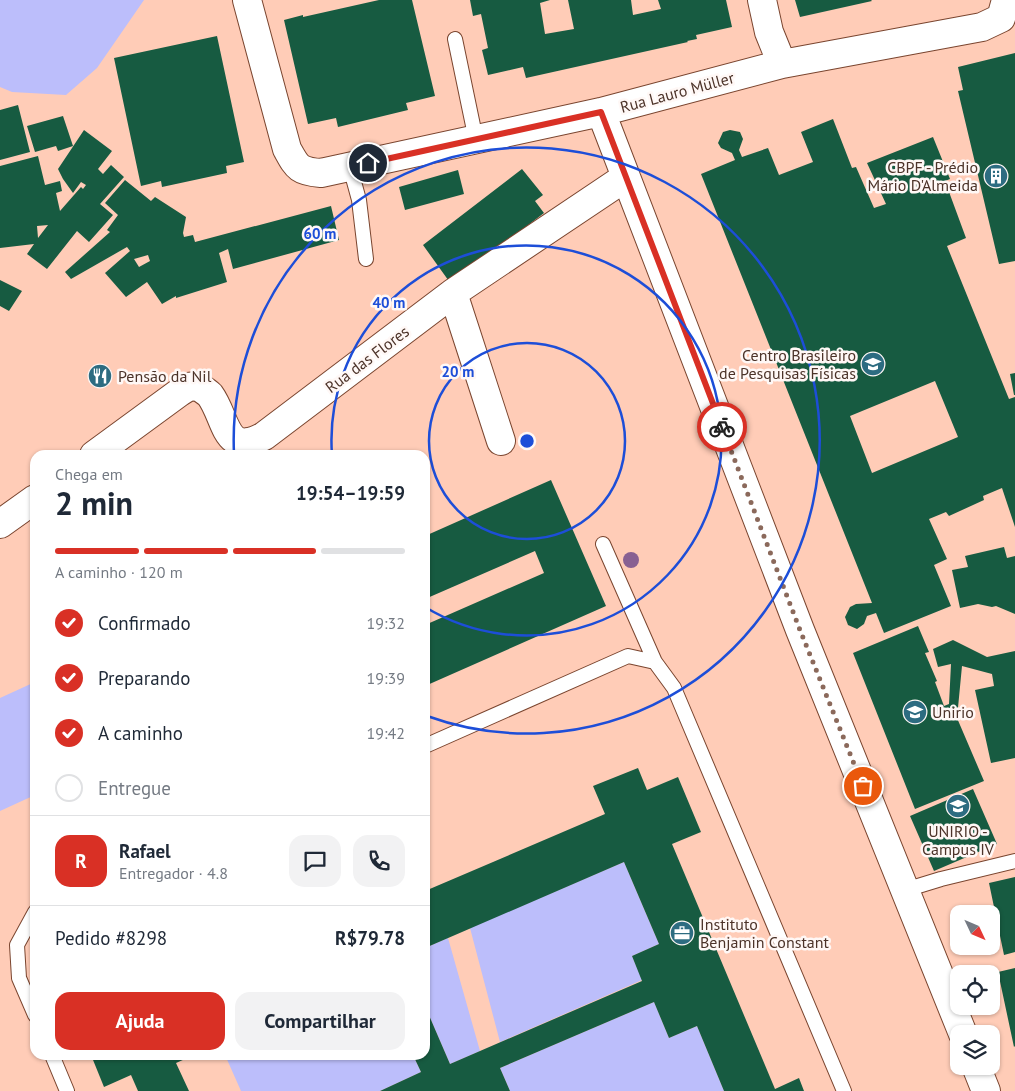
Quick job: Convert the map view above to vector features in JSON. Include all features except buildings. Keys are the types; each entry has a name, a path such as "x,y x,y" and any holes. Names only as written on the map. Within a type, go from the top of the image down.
{"street":[{"name":"Rua Lauro Müller","path":"247,0 287,148 296,164 305,172 320,174 601,112 782,64 982,27 1007,12"},
{"path":"762,0 769,32 782,64"},
{"path":"601,112 800,630 959,1025"},
{"name":"Rua das Flores","path":"101,450 180,392 188,387 197,386 210,396 229,434 242,443 252,443 264,436 453,293 626,177"},
{"path":"453,293 500,440"},
{"path":"0,524 30,503"},
{"path":"980,1075 986,1091"}],"lane":[{"path":"455,39 476,140"},
{"path":"350,167 359,200 366,259"},
{"path":"603,544 655,662 674,688 844,1091"},
{"path":"430,744 628,656 655,662"},
{"path":"905,890 1015,860"},
{"path":"30,921 17,944 20,978 30,1003"},
{"path":"54,1060 67,1091"}],"shaded area":[{"path":"0,0 144,0 97,68 66,95 12,92 0,87"},
{"path":"30,684 30,797 0,811 0,698"},
{"path":"624,862 659,944 632,956 642,980 500,1042 470,928"},
{"path":"448,938 480,1051 450,1064 430,1018 430,946"},
{"path":"654,1002 669,1038 697,1026 724,1091 510,1091 500,1068"},
{"path":"227,1060 415,1060 421,1072 380,1091 241,1091"}],"way so far":[{"path":"722,427 800,630 863,786"}],"place":[{"name":"CBPF - Prédio Mário D'Almeida","path":"996,176"},
{"name":"Centro Brasileiro de Pesquisas Físicas","path":"873,364"},
{"name":"Pensão da Nil","path":"100,376"},
{"name":"Unirio","path":"915,712"},
{"name":"UNIRIO - Campus IV","path":"958,806"},
{"name":"Instituto Benjamin Constant","path":"682,933"}],"route":[{"path":"368,163 601,112 722,427"}]}
